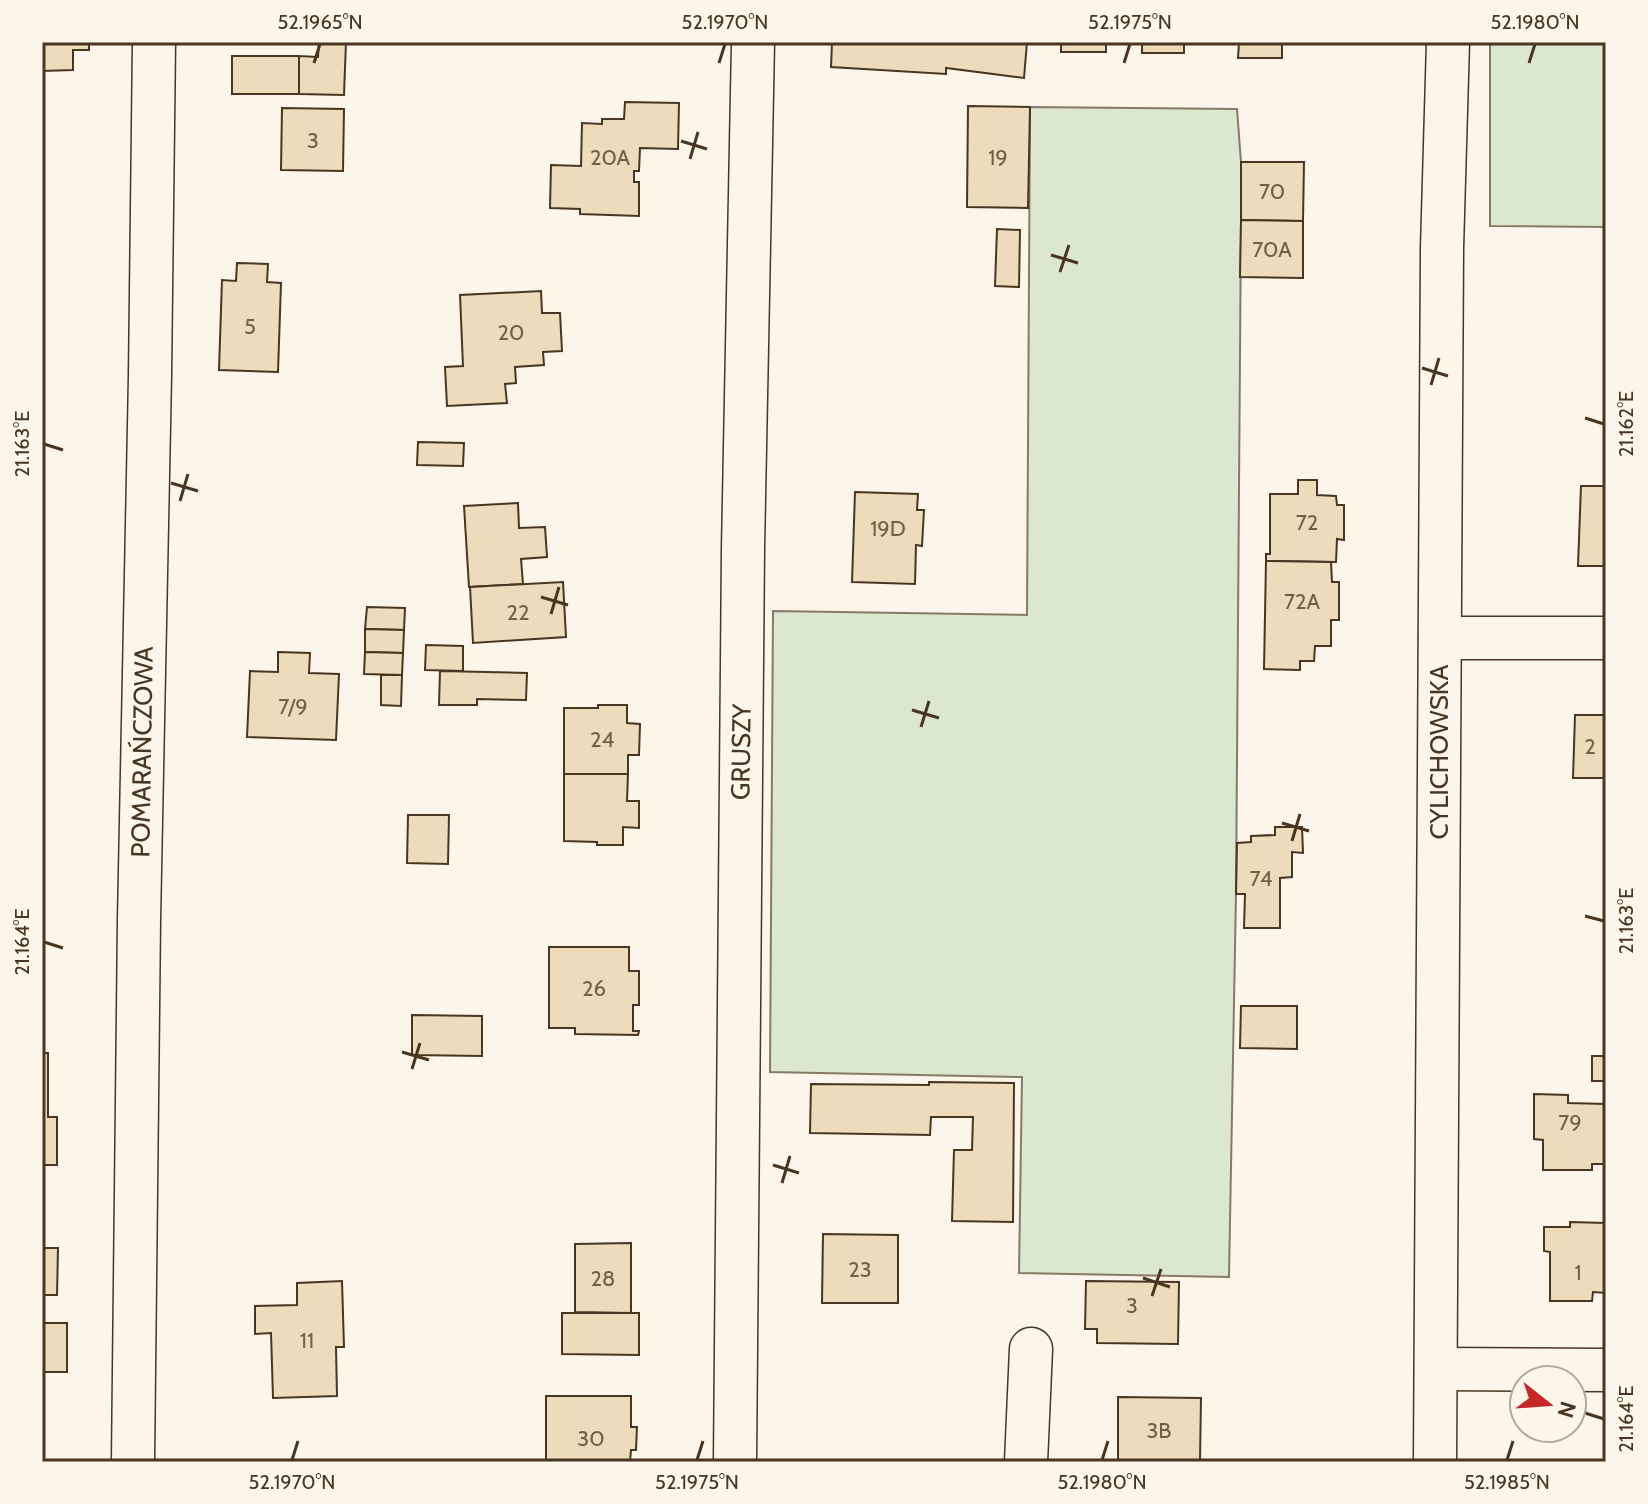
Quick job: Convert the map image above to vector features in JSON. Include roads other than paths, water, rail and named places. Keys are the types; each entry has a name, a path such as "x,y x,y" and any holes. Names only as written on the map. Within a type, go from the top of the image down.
{"street":[{"name":"POMARAŃCZOWA","path":"133,1462 154,42"},
{"name":"GRUSZY","path":"735,1462 743,549 753,42"},
{"name":"CYLICHOWSKA","path":"1435,1462 1442,248 1448,42"},
{"path":"1440,638 1606,638"},
{"path":"1026,1462 1031,1349"},
{"path":"1436,1369 1606,1370"}]}
